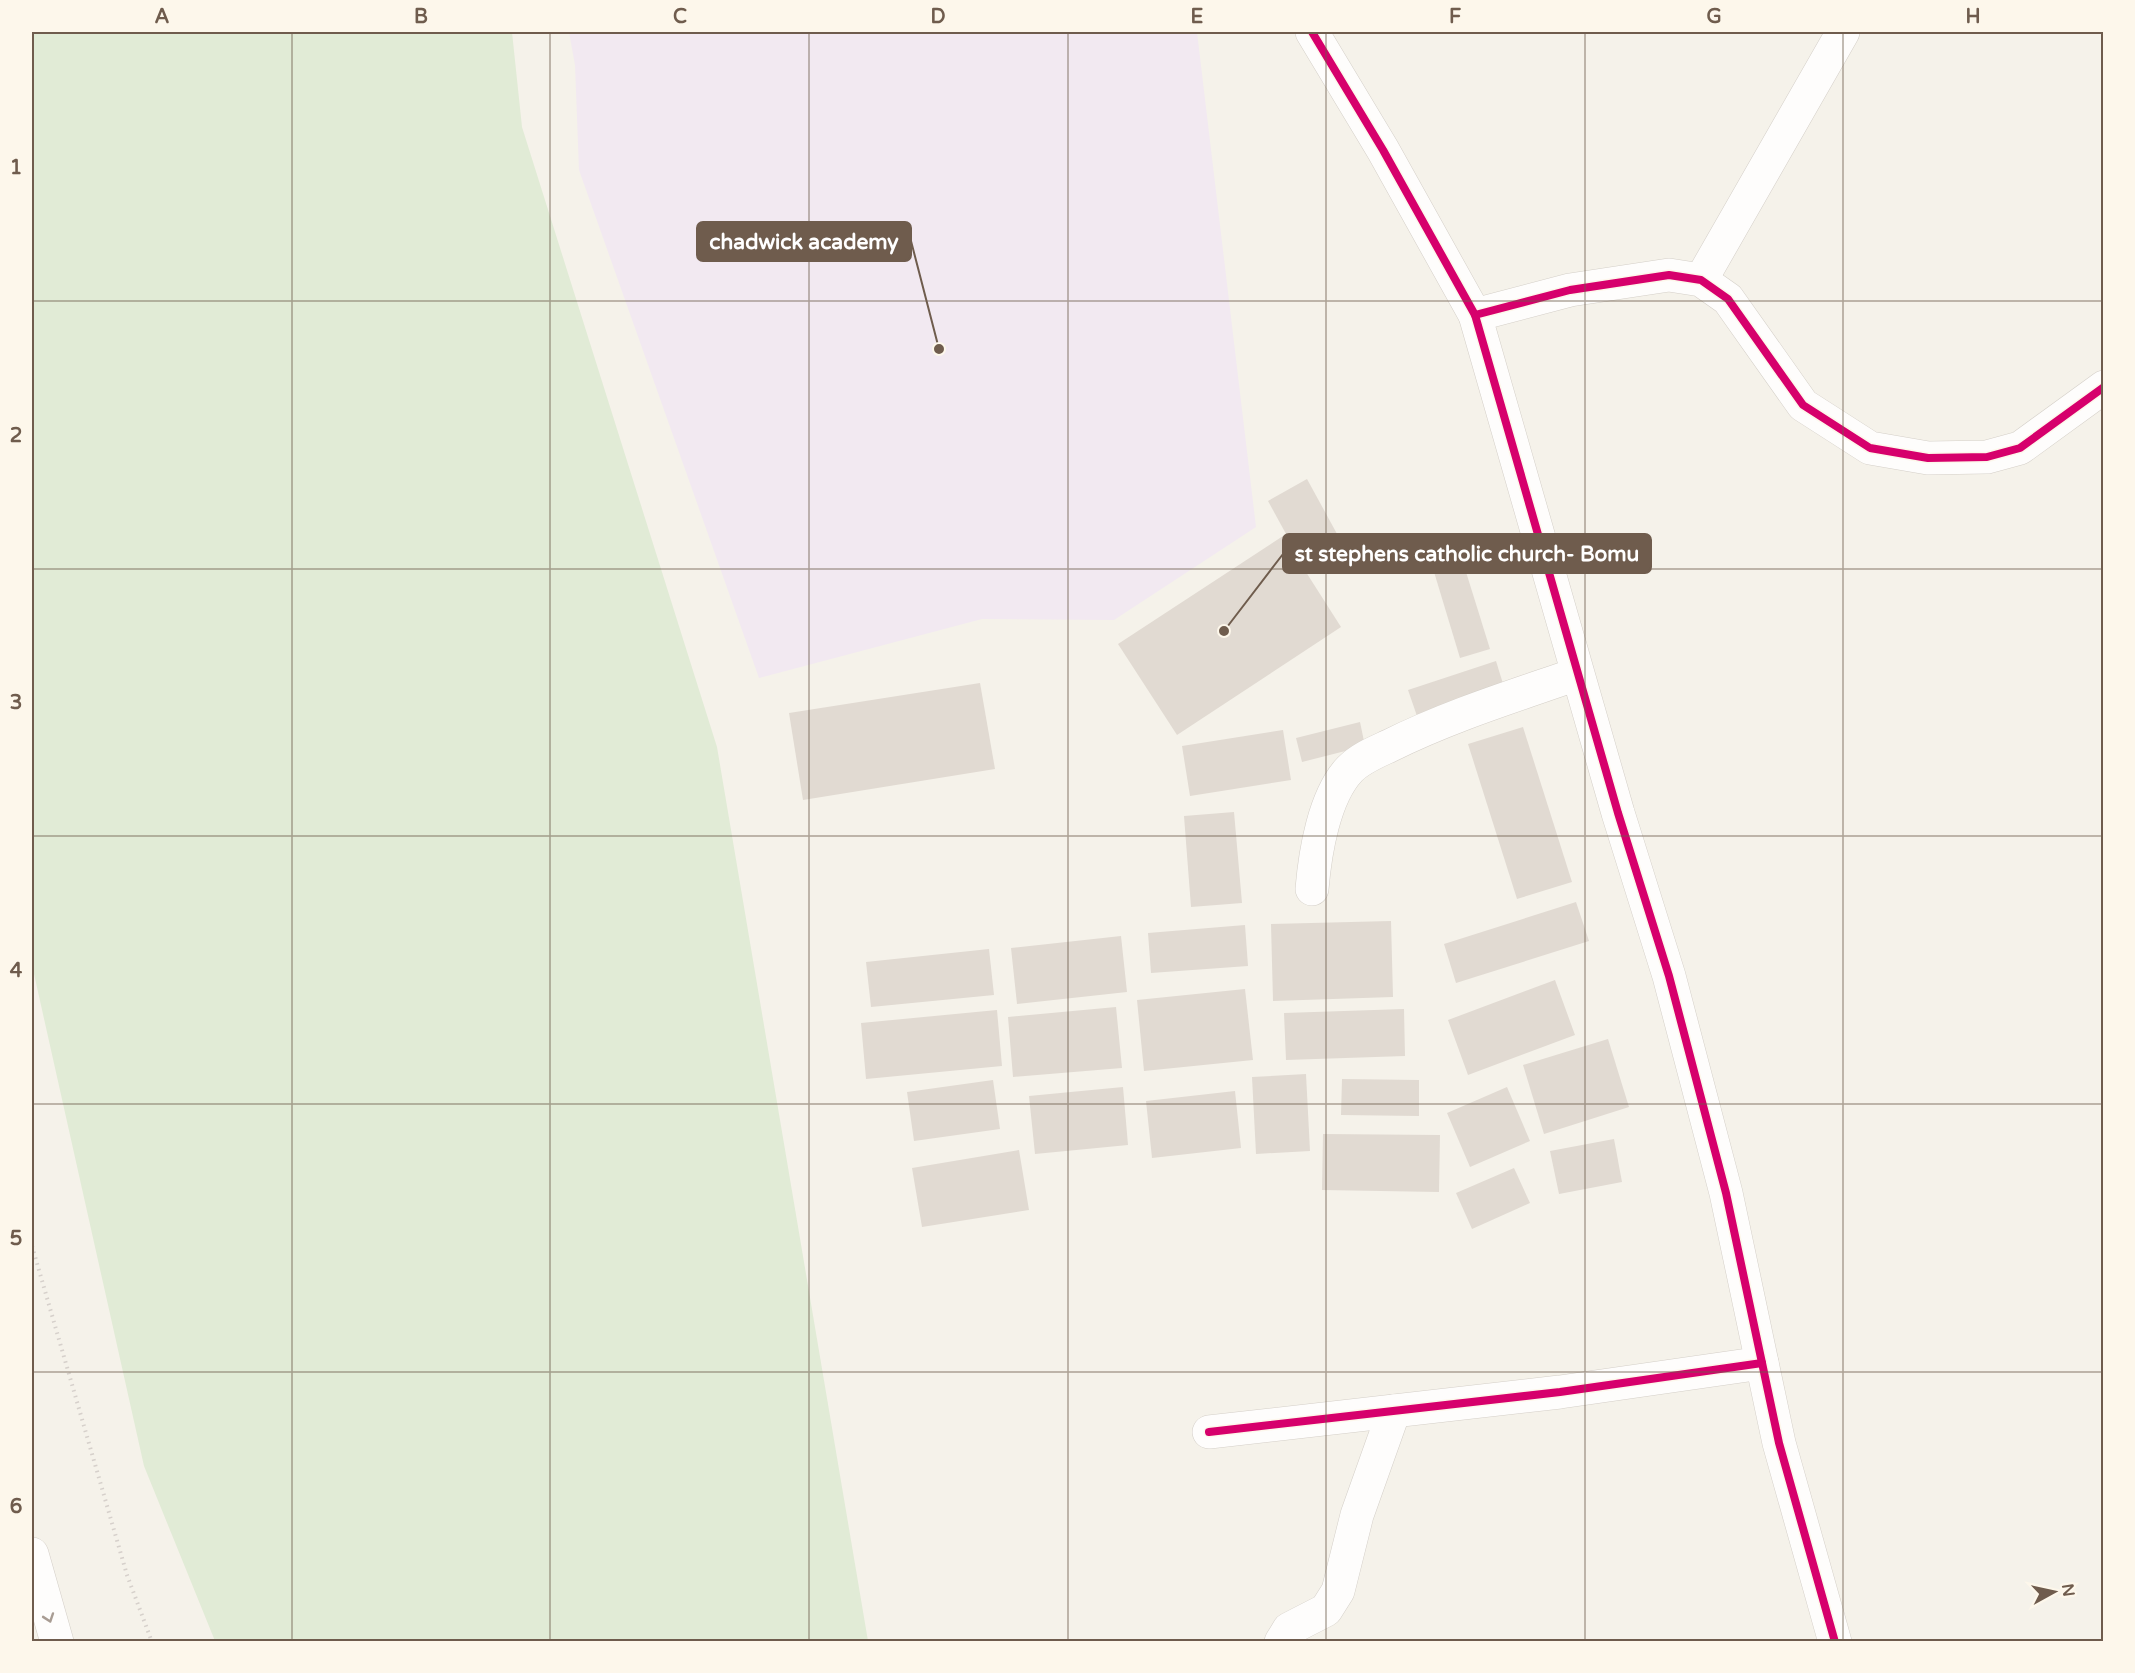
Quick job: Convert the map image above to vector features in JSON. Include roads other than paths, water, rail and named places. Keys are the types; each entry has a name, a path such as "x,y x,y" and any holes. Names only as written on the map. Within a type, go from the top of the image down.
{"street":[{"path":"1312,32 1383,150 1475,315 1617,813 1670,976 1726,1193 1782,1454 1835,1641"},
{"path":"1701,280 1843,32"},
{"path":"1475,315 1570,290 1669,275 1701,280 1728,299 1803,405 1870,448 1928,458 1987,457 2020,448 2103,387"},
{"path":"1312,889 1316,851 1333,796 1350,769 1409,736 1577,674"},
{"path":"1209,1432 1560,1392 1762,1362"},
{"path":"1281,1641 1289,1629 1326,1610 1338,1591 1357,1515 1394,1411"},
{"path":"32,1554 57,1641"}],"place":[{"name":"chadwick academy","path":"939,349"},
{"name":"st stephens catholic church- Bomu","path":"1224,631"}]}
